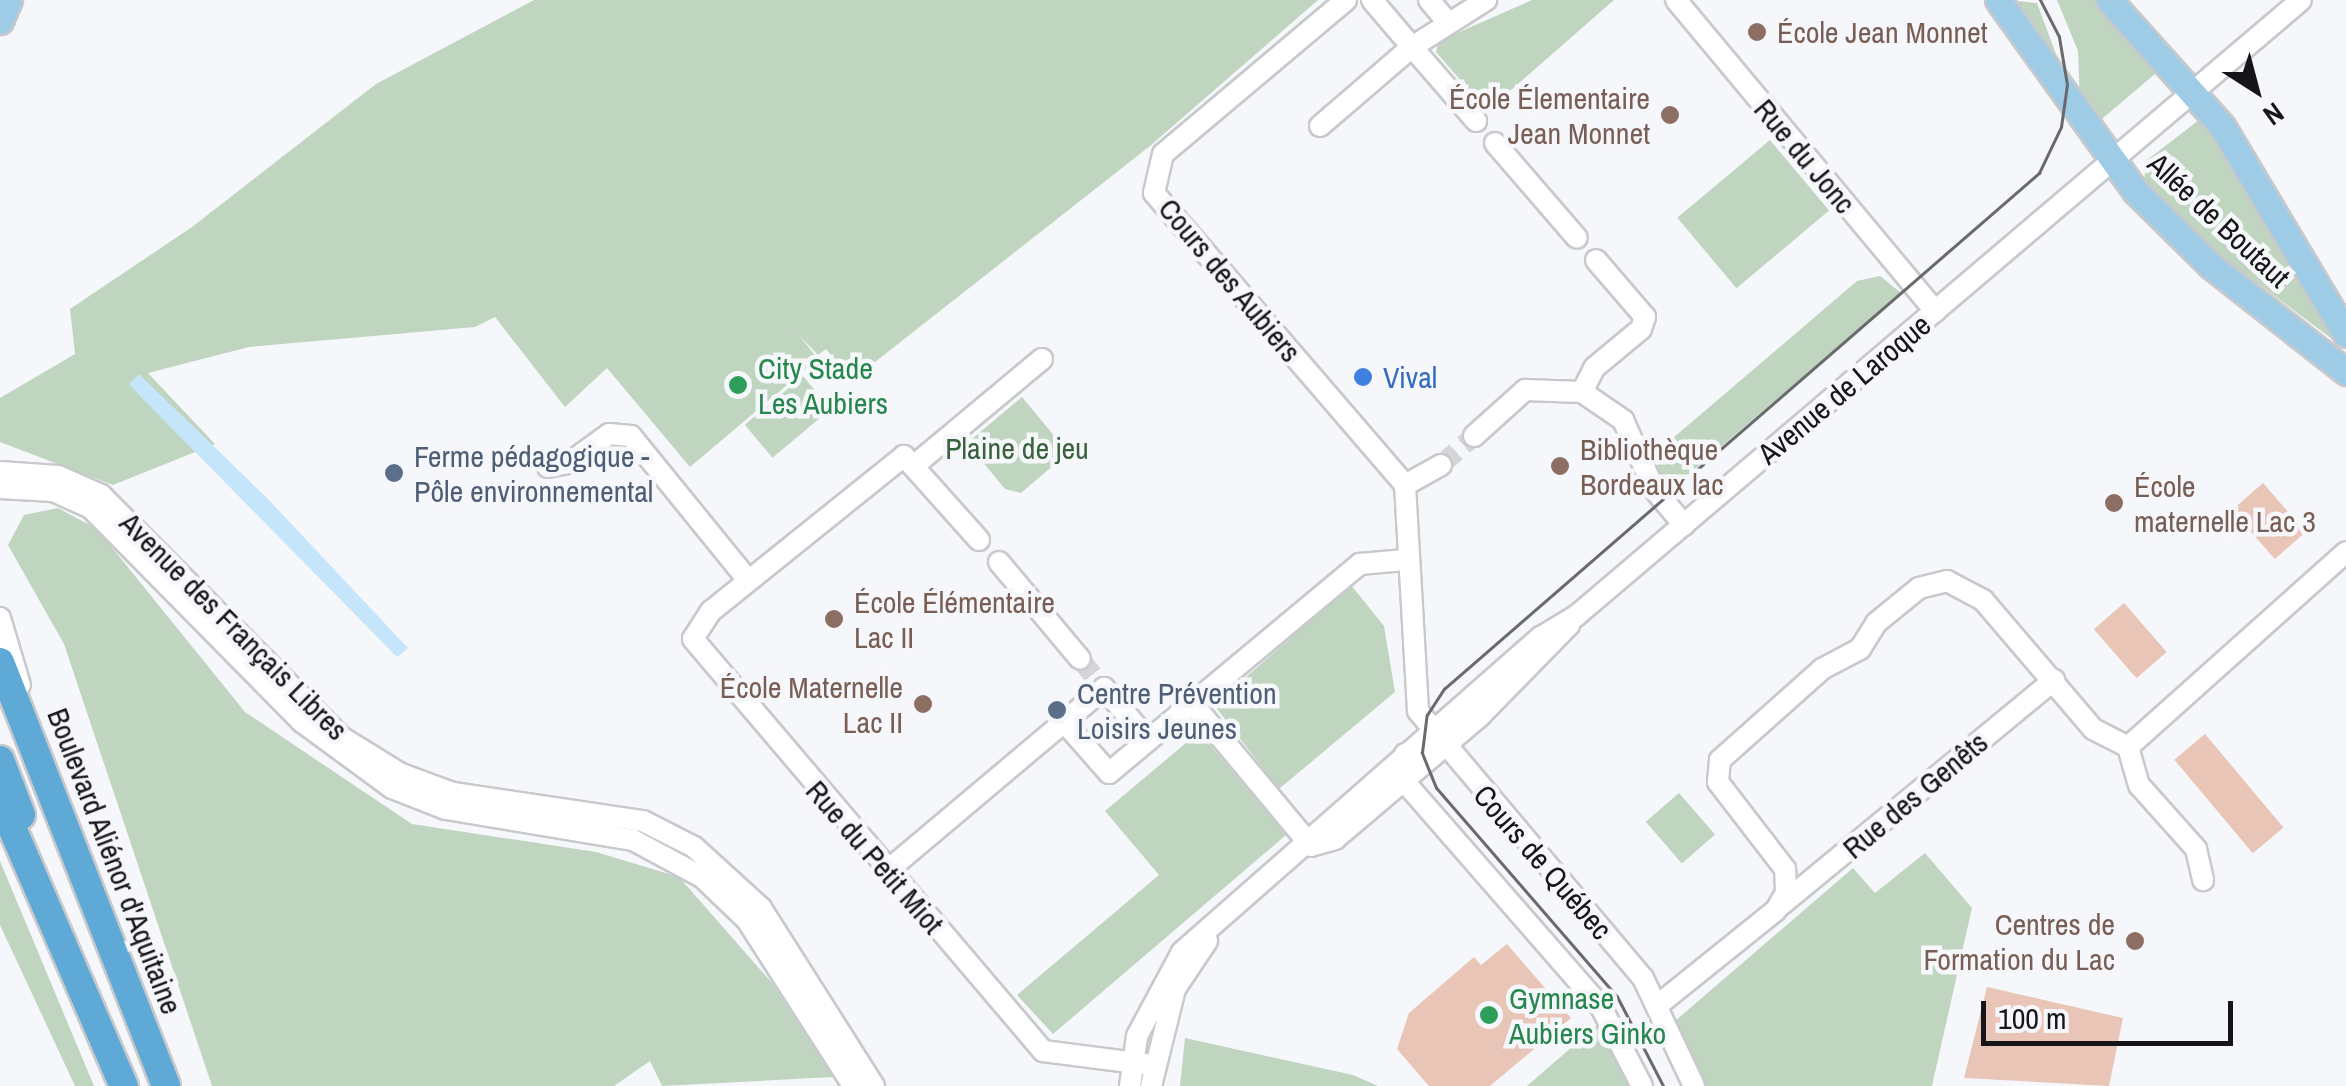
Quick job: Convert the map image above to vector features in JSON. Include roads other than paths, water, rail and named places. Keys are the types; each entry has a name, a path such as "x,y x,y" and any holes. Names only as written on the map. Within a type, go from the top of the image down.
{"highway":[{"name":"Boulevard Aliénor d'Aquitaine","path":"0,662 36,745 166,1086"},
{"path":"0,760 124,1086"},
{"path":"0,800 90,1001"}],"main road":[{"path":"0,21 9,0"},
{"name":"Allée de Boutaut","path":"1998,0 2112,162 2211,266 2346,372"},
{"name":"Allée de Boutaut","path":"2110,0 2194,92 2277,208 2346,334"}],"street":[{"name":"Cours des Aubiers","path":"1346,0 1163,154 1154,193 1405,485"},
{"path":"1372,0 1476,121"},
{"path":"1429,0 1446,20"},
{"path":"1320,126 1446,20 1486,0"},
{"name":"Rue du Jonc","path":"1676,0 1935,312"},
{"name":"Avenue de Laroque","path":"1130,1086 1130,1062 1161,981 1219,923 1311,846 1335,838 1403,780 1436,740 1576,616 2300,0"},
{"path":"1494,143 1577,238"},
{"path":"1582,392 1594,368 1641,330 1645,317 1596,260"},
{"path":"979,540 916,464 1042,359"},
{"path":"1474,436 1525,390 1582,392 1623,420 1654,489 1684,525"},
{"path":"548,467 569,463 609,434 630,436 748,580"},
{"name":"Rue du Petit Miot","path":"916,464 895,460 748,580 702,620 698,650 1043,1051 1130,1062 1151,1076"},
{"path":"1436,740 1416,696 1405,485 1442,464"},
{"name":"Avenue des Français Libres","path":"0,472 58,476 101,496 341,737 400,774 453,793 629,818 694,847 761,908 874,1086"},
{"name":"Avenue des Français Libres","path":"0,488 52,491 91,508 302,722 392,788 446,809 632,840 702,877 747,920 853,1086"},
{"path":"2128,747 2346,552"},
{"path":"1064,722 1109,773 1360,564 1406,560"},
{"path":"998,562 1080,658"},
{"path":"1776,910 1788,881 1759,830 1718,782 1720,760 1934,581 1983,600 2094,729 2128,747 2139,785 2196,848 2203,880"},
{"path":"0,618 36,745"},
{"name":"Rue des Genêts","path":"1658,1005 2054,680"},
{"path":"887,871 1064,722 1101,684 1148,740"},
{"path":"1192,703 1311,846"},
{"name":"Avenue de Laroque","path":"1311,846 1323,823 1405,754 1436,740"},
{"name":"Cours de Québec","path":"1436,740 1658,1005 1694,1086"},
{"path":"1403,780 1405,754"},
{"name":"Cours de Québec","path":"1403,780 1601,1007 1642,1086"},
{"name":"Avenue de Laroque","path":"1151,1076 1175,989 1219,923"}],"water":[{"path":"139,374 266,497 408,648 397,657 140,396 129,384"}],"tunnel":[{"path":"1441,465 1474,436"},
{"path":"1080,659 1098,681"}],"tram line":[{"path":"1663,1086 1617,997 1436,788 1422,753 1427,715 1444,689 2039,173 2061,127 2067,85 2059,37 2040,0"}],"place":[{"name":"École Jean Monnet","path":"1757,32"},
{"name":"École Élementaire Jean Monnet","path":"1670,115"},
{"name":"Vival","path":"1363,377"},
{"name":"City Stade Les Aubiers","path":"738,385"},
{"name":"Bibliothèque Bordeaux lac","path":"1560,466"},
{"name":"Ferme pédagogique - Pôle environnemental","path":"394,473"},
{"name":"École maternelle Lac 3","path":"2114,503"},
{"name":"École Élémentaire Lac II","path":"834,619"},
{"name":"École Maternelle Lac II","path":"923,704"},
{"name":"Centre Prévention Loisirs Jeunes","path":"1057,710"},
{"name":"Centres de Formation du Lac","path":"2135,941"},
{"name":"Gymnase Aubiers Ginko","path":"1489,1015"}],"park label":[{"name":"Plaine de jeu","path":"1017,448"}]}
